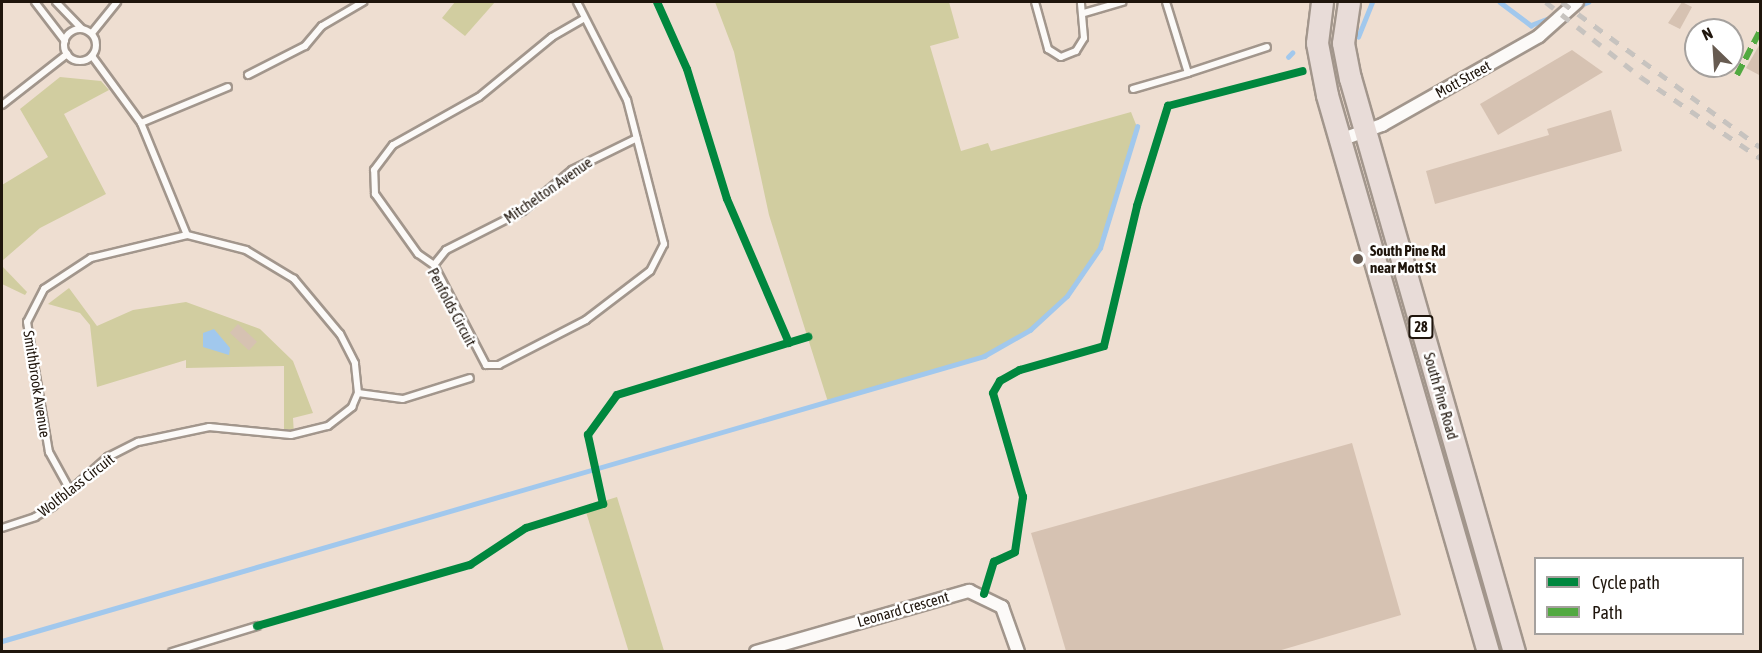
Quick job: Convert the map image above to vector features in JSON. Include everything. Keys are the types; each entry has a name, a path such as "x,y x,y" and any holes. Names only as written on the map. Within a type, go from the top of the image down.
{"highway":[{"name":"South Pine Road","path":"1322,2 1320,67 1488,651"},
{"name":"South Pine Road","path":"1349,2 1343,44 1365,132 1514,651"}],"street":[{"name":"Mott Street","path":"1340,140 1365,132 1539,36 1577,2"},
{"name":"Leonard Crescent","path":"756,651 969,591 1002,607 1018,651"}],"lane":[{"path":"35,2 65,40 67,54 76,60 92,56"},
{"path":"56,2 82,29 92,33 97,44 92,56"},
{"path":"92,33 117,2"},
{"path":"248,75 305,46 322,26 363,2"},
{"name":"Penfolds Circuit","path":"577,2 583,19 619,79 663,236 662,255 650,271 586,320 499,365 486,365 434,265 418,254 375,194 377,162 393,145 488,91 552,37 583,19"},
{"path":"1035,2 1048,49 1061,57 1076,51 1084,38 1084,13 1081,2"},
{"path":"1084,13 1122,2"},
{"path":"1166,2 1188,73"},
{"path":"65,40 82,29"},
{"path":"1133,89 1267,47"},
{"path":"2,105 67,54"},
{"path":"92,56 141,123 187,235 266,258 294,279 339,334 355,363 358,393 403,399 470,378"},
{"path":"141,123 228,87"},
{"name":"Mitchelton Avenue","path":"434,265 446,250 523,212 572,170 637,138"},
{"name":"Smithbrook Avenue","path":"70,490 55,468 40,414 27,336 30,310 51,283 91,258 187,235"},
{"name":"Wolfblass Circuit","path":"2,528 35,517 108,457 138,442 209,427 291,435 312,432 340,417 358,393"},
{"path":"172,651 257,626"}],"shaded area":[{"path":"455,2 495,2 465,36 442,18"},
{"path":"715,2 949,2 959,38 930,46 961,151 988,143 991,151 1131,112 1137,127 1100,248 1067,296 1030,330 986,355 828,402 769,215 734,52"},
{"path":"60,77 101,81 109,90 64,114 106,194 40,228 2,261 2,185 48,157 20,109"},
{"path":"2,266 27,292 25,295 2,284"},
{"path":"69,288 97,326 133,310 186,302 260,329 293,361 313,413 293,418 294,435 284,435 284,366 186,368 186,360 97,387 90,325 80,313 48,304"},
{"path":"617,497 664,651 629,652 584,507"}],"water":[{"path":"214,329 230,348 229,355 203,347 203,333"}],"building":[{"path":"1682,2 1692,7 1680,29 1668,23"},
{"path":"1761,42 1761,76 1746,68"},
{"path":"1572,50 1603,72 1498,135 1480,104"},
{"path":"1611,110 1622,151 1435,204 1426,171 1549,135 1547,129"},
{"path":"238,324 257,342 249,351 230,333"},
{"path":"1352,443 1401,615 1278,651 1066,651 1031,533"}],"waterway":[{"path":"1358,37 1372,2"},
{"path":"1500,2 1531,25 1557,15"},
{"path":"1578,6 1588,2"},
{"path":"1288,57 1292,53"},
{"path":"2,641 984,356 1030,330 1067,296 1100,248 1137,127"}],"railway":[{"path":"1546,2 1641,77 1760,158"},
{"path":"1562,2 1760,147"}],"marked path":[{"path":"1744,62 1760,31"}],"cycle path":[{"path":"657,2 687,69 727,199 789,343"},
{"path":"984,594 994,562 1015,552 1023,497 993,393 1000,381 1020,370 1104,346 1137,206 1168,106 1303,71"},
{"path":"257,626 470,565 526,528 603,504 588,435 617,395 808,337"}],"place":[{"name":"South Pine Rd near Mott St","path":"1358,259"}]}
